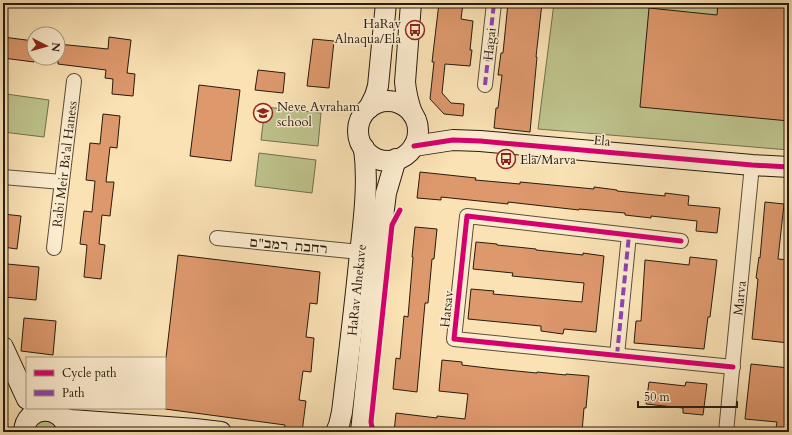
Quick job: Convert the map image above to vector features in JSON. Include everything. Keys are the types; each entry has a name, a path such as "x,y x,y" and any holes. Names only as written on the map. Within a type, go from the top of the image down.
{"main road":[{"path":"369,108 378,86 386,3"},
{"path":"411,3 405,82 408,103 414,117 417,127 417,137 414,146 408,153 400,158 387,161 378,159 370,154 364,148 358,136 358,127 363,114 373,105 382,101 392,101 401,104 414,117"},
{"name":"Ela","path":"414,117 454,135 480,141"},
{"name":"Ela","path":"414,146 453,140 480,141 789,167"},
{"name":"HaRav Alnekave","path":"336,432 342,412 360,252 366,184 364,148"},
{"name":"HaRav Alnekave","path":"361,432 385,201 390,175 396,159"},
{"path":"3,347 26,391"},
{"path":"3,377 21,417 24,431"},
{"path":"24,431 26,423 35,413 34,409"},
{"path":"44,409 59,415 65,425 70,420 221,432"}],"street":[{"name":"Hagai","path":"485,85 494,3"},
{"name":"Rabi Meir Ba'al Haness","path":"54,248 74,81"},
{"name":"Marva","path":"726,432 752,165"},
{"path":"3,176 62,182"},
{"name":"Hatsav","path":"680,240 467,216 454,340 733,366"},
{"path":"617,355 629,235"},
{"name":"רחבת רמב\"ם","path":"217,238 360,252"}],"green space":[{"path":"554,3 789,3 789,150 538,129"},
{"path":"6,94 49,100 44,137 3,132 3,115"},
{"path":"265,107 321,113 318,146 261,140"},
{"path":"259,153 316,160 312,193 255,186"},
{"path":"44,421 53,424 58,432 34,432 37,425"}],"building":[{"path":"439,3 463,3 461,19 473,21 470,66 445,64 442,93 451,103 464,104 463,116 444,114 430,99 434,62 432,62"},
{"path":"508,3 542,3 530,132 494,128 502,75 498,75 501,53 503,53"},
{"path":"718,3 768,3 789,5 789,121 640,107 649,8 717,15"},
{"path":"3,37 26,40 26,61 3,58"},
{"path":"109,37 131,40 127,73 135,74 133,96 112,94 113,79 105,78 106,70 66,65 66,45 108,49"},
{"path":"313,39 334,41 329,88 307,86"},
{"path":"258,70 285,73 283,93 255,90"},
{"path":"199,85 240,90 231,161 190,156"},
{"path":"103,114 120,116 117,148 110,147 106,182 114,182 110,216 102,215 99,244 105,245 101,279 84,277 87,245 80,244 84,211 92,212 95,181 86,180 90,143 100,144"},
{"path":"420,172 476,178 475,180 520,184 520,182 594,189 594,187 665,196 665,193 689,196 688,205 720,208 717,233 696,231 697,221 651,216 651,218 625,215 625,213 579,210 508,202 508,204 441,197 441,200 417,198"},
{"path":"765,202 784,204 778,259 789,260 789,343 752,339 758,279 756,278 759,257 760,258"},
{"path":"3,214 21,216 17,249 3,247"},
{"path":"415,227 437,229 434,259 432,259 428,303 425,303 417,392 393,389 396,358 400,359 404,316 408,317"},
{"path":"476,242 536,250 604,256 596,332 564,329 563,334 541,331 541,326 468,319 471,289 494,291 493,294 582,302 584,283 512,276 513,273 473,269"},
{"path":"178,255 320,272 317,304 310,303 306,337 314,338 311,372 303,371 299,400 306,401 302,432 284,432 285,425 165,409 166,357"},
{"path":"690,257 717,260 710,317 708,317 704,349 634,343 636,321 641,321 645,260 689,265"},
{"path":"7,264 39,267 36,300 4,297"},
{"path":"24,318 56,321 53,355 21,351"},
{"path":"442,360 462,362 462,365 496,369 589,376 582,432 394,432 396,413 437,418 437,416 465,419 468,394 439,391"},
{"path":"751,364 789,368 789,430 776,428 777,422 745,419"},
{"path":"649,382 685,386 686,382 707,384 703,415 683,413 683,408 646,404"}],"marked path":[{"path":"485,85 494,3"},
{"path":"617,355 629,235"}],"cycle path":[{"path":"414,146 453,140 480,141 789,167"},
{"path":"373,432 371,422 392,225 400,210"},
{"path":"681,241 467,216 454,339 733,367"}],"place":[{"name":"HaRav Alnaqua/Ela","path":"415,30"},
{"name":"Neve Avraham school","path":"263,113"},
{"name":"Ela/Marva","path":"506,159"}]}
